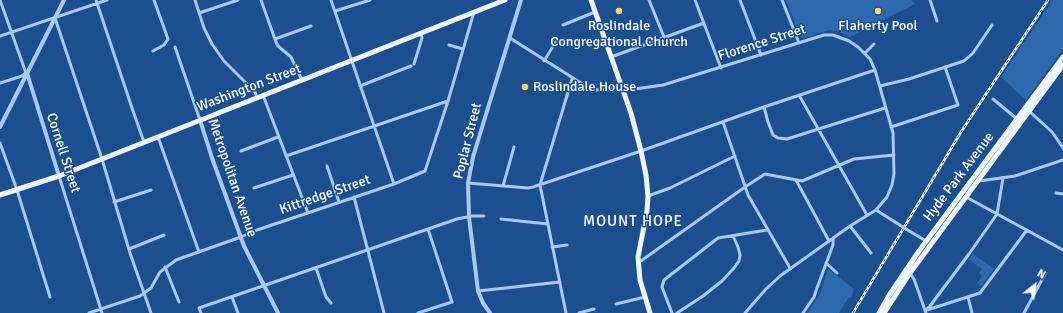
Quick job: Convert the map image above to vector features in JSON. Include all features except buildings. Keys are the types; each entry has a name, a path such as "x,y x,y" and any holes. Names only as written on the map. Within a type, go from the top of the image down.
{"main road":[{"name":"Washington Street","path":"0,195 59,176 505,0"},
{"path":"591,0 631,113 646,175 648,196 647,211 640,242 638,263 644,297 650,313"},
{"name":"Hyde Park Avenue","path":"1058,71 1063,57"},
{"name":"Hyde Park Avenue","path":"879,313 890,294 908,272 1019,120 1063,65"},
{"name":"Hyde Park Avenue","path":"929,243 966,197 990,160"},
{"name":"Hyde Park Avenue","path":"884,313 908,272"}],"street":[{"name":"Cornell Street","path":"0,0 26,73 101,311"},
{"path":"0,127 64,0"},
{"path":"0,36 55,18 97,2 107,0"},
{"path":"153,51 164,45 168,39 154,0"},
{"path":"195,0 204,28 224,61 260,96 286,156 308,213"},
{"path":"199,13 238,0"},
{"path":"261,0 278,46 291,57 302,80"},
{"path":"331,0 394,184"},
{"path":"335,11 370,0"},
{"name":"Poplar Street","path":"490,313 483,303 478,291 468,217 468,183 473,157 521,0"},
{"path":"649,0 664,37"},
{"path":"695,0 721,68"},
{"path":"740,0 761,55"},
{"path":"782,0 799,43"},
{"path":"930,0 937,21"},
{"path":"97,2 144,142"},
{"name":"Kittredge Street","path":"89,313 101,311 140,296 151,288 160,272 165,267 176,260 257,230 394,184 425,171 448,101 474,12"},
{"path":"563,25 595,12"},
{"path":"55,18 151,313"},
{"path":"611,57 704,23"},
{"path":"880,86 910,79 968,58 992,25"},
{"path":"275,39 311,26"},
{"path":"360,86 413,65 422,38 421,33"},
{"name":"Florence Street","path":"510,38 572,79 592,90 663,85 824,35 833,35 849,41 865,53 870,59 880,86 893,133 894,174 885,200 876,210"},
{"path":"544,61 557,40"},
{"path":"865,53 874,44"},
{"path":"449,45 463,50"},
{"name":"Metropolitan Avenue","path":"175,47 212,158 241,237 278,313"},
{"path":"891,127 958,105 945,67"},
{"path":"468,183 528,188 540,185 875,70"},
{"path":"0,83 22,76 26,73"},
{"path":"566,313 540,185 572,79"},
{"path":"799,95 867,215"},
{"path":"993,98 1019,120"},
{"path":"286,156 448,101"},
{"path":"764,107 773,135 778,138 787,139 885,108"},
{"path":"1027,110 1052,132 1063,148"},
{"path":"723,122 745,187 790,268"},
{"path":"158,137 199,252"},
{"path":"240,151 278,137"},
{"path":"0,143 17,190 50,297"},
{"path":"503,186 514,148"},
{"path":"638,263 765,174 802,181 857,158 894,155"},
{"path":"648,196 670,188 735,156"},
{"path":"978,180 1015,176 1063,160"},
{"path":"327,166 339,202"},
{"path":"254,188 293,175"},
{"path":"925,312 997,214 1003,178"},
{"path":"796,180 829,241"},
{"path":"114,202 151,190"},
{"path":"1056,193 1063,194"},
{"path":"354,197 384,313"},
{"path":"966,197 1063,250"},
{"path":"745,313 766,289 790,268 850,226 876,210 929,243"},
{"path":"201,313 199,308 264,285 457,219 484,216"},
{"path":"500,219 548,224"},
{"path":"850,226 871,253"},
{"path":"418,313 452,302 428,229"},
{"path":"672,313 662,287 664,280 718,238 768,230"},
{"path":"925,312 980,293 1027,230"},
{"path":"129,249 164,235"},
{"path":"677,313 704,296 722,281 734,268 740,255 733,236"},
{"path":"803,313 814,296 833,243 833,238"},
{"path":"552,247 567,245"},
{"path":"826,263 837,273"},
{"path":"165,267 179,302"},
{"path":"316,268 326,297 331,303"},
{"path":"908,272 918,290 925,312"},
{"path":"1024,313 1045,274"},
{"path":"478,291 560,282"},
{"path":"232,297 238,313"},
{"path":"616,304 644,297"},
{"path":"968,297 972,313"},
{"path":"579,313 594,310"}],"shaded area":[{"path":"786,0 911,0 915,4 850,37 838,31 829,30 803,38 800,36"},
{"path":"1053,0 1063,0 1063,49 1026,100 1001,77"},
{"path":"973,254 994,269 981,286 977,283 982,276 979,273 982,269 969,259"},
{"path":"828,269 854,289 851,298 849,297 839,313 807,313 820,294"}],"railway":[{"path":"853,313 961,132 1048,0"}],"place":[{"name":"Roslindale Congregational Church","path":"619,11"},
{"name":"Flaherty Pool","path":"878,11"},
{"name":"Roslindale House","path":"525,87"}],"district":[{"name":"MOUNT HOPE","path":"633,222"}]}
